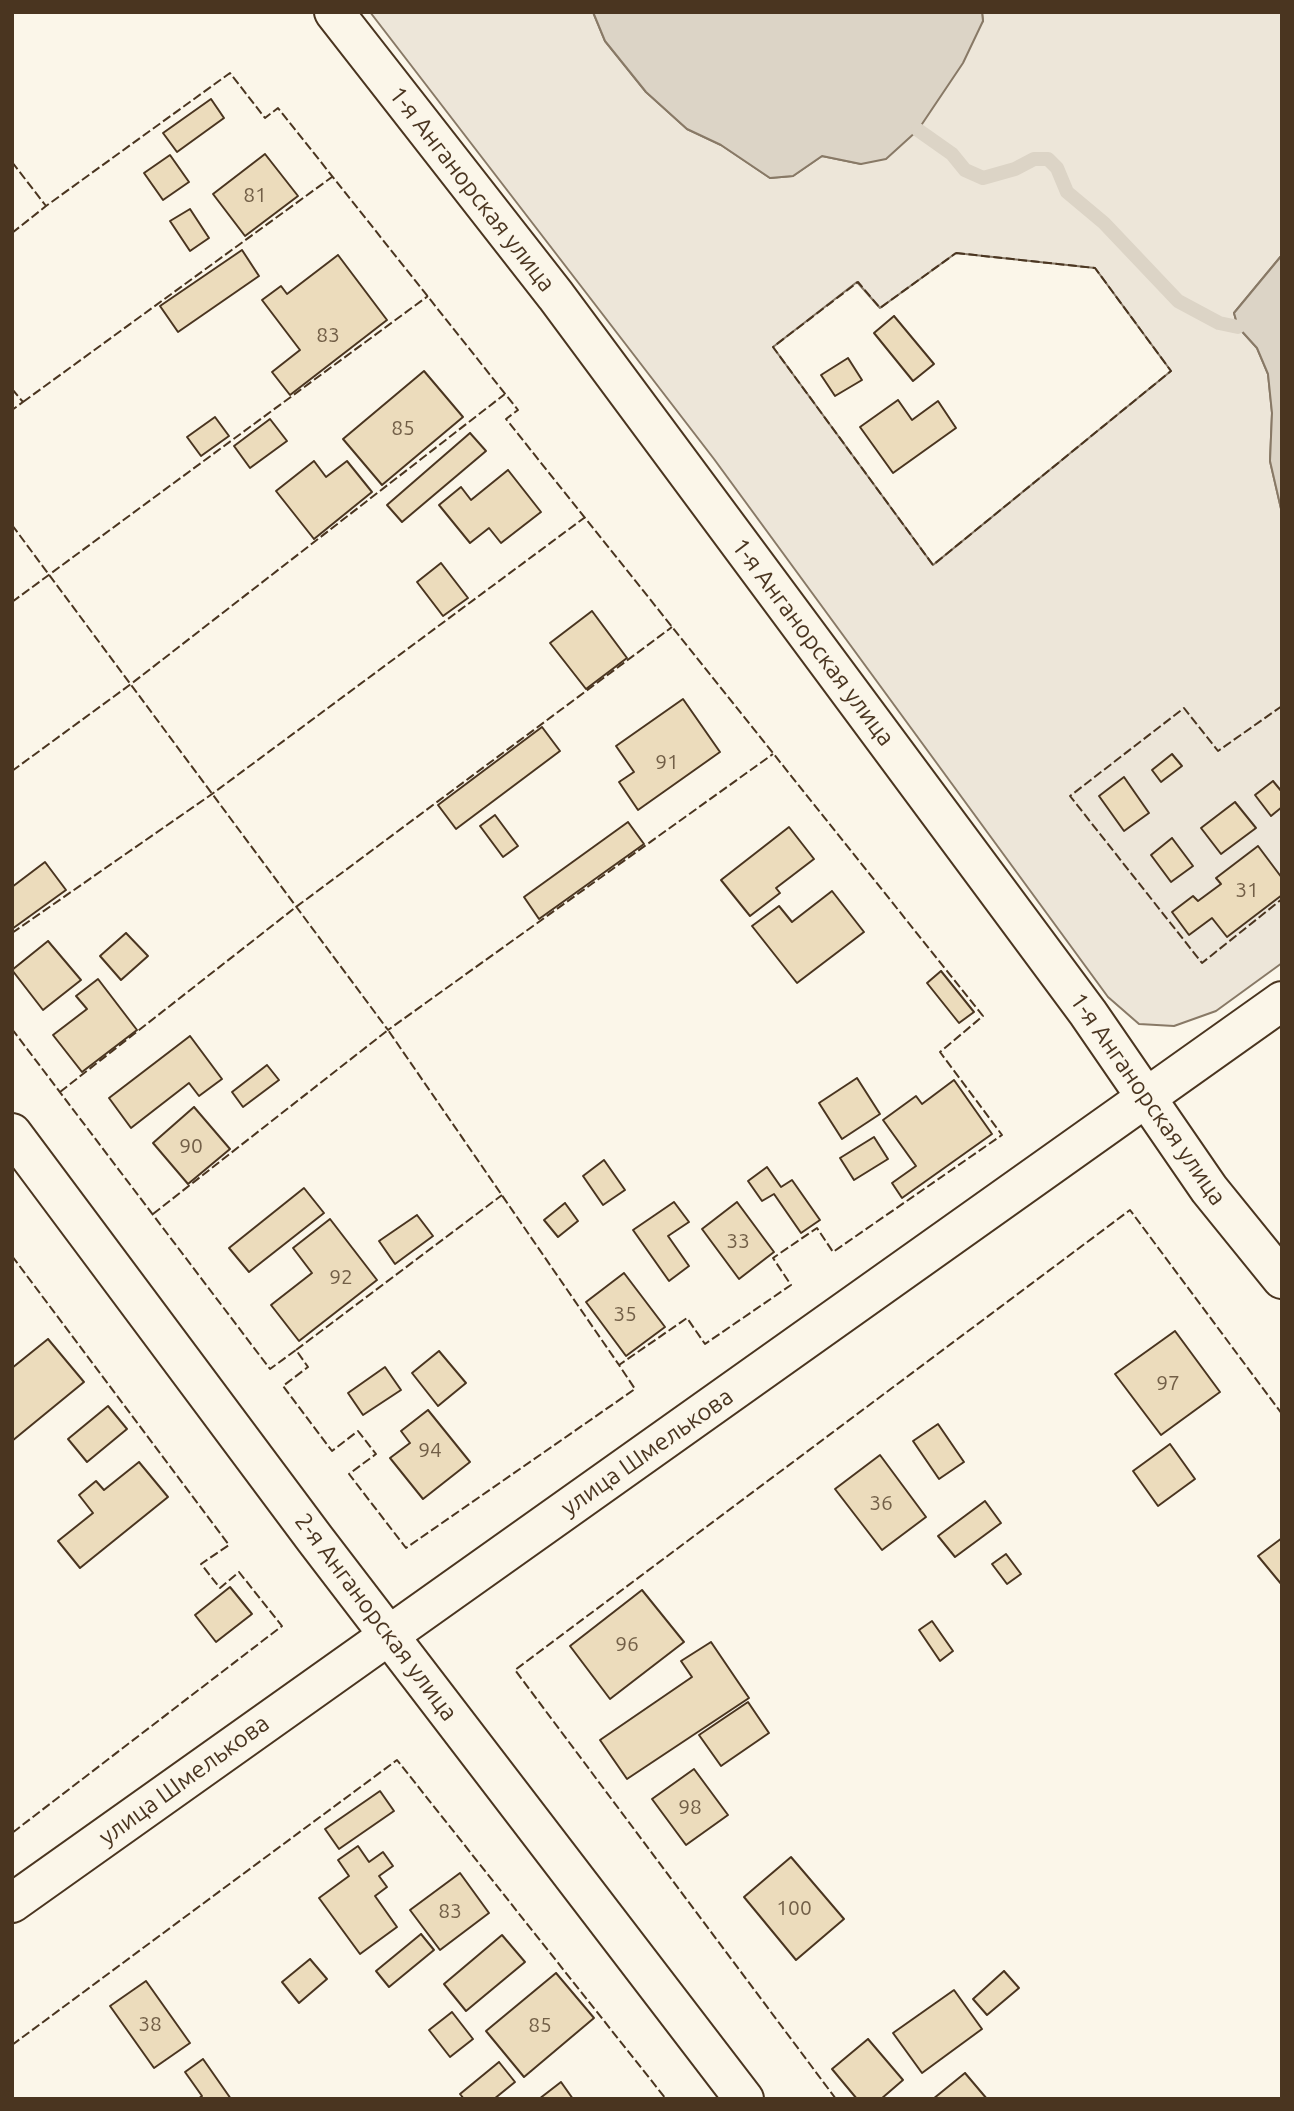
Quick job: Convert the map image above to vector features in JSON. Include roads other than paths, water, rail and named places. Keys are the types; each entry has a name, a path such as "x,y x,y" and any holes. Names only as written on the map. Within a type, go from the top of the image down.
{"street":[{"name":"1-я Анганорская улица","path":"334,12 564,307 1088,1013 1209,1189 1282,1279"},
{"name":"улица Шмелькова","path":"12,1903 1282,1001"},
{"name":"2-я Анганорская улица","path":"12,1133 744,2099"}],"waterway":[{"path":"918,130 952,154 965,170 983,178 1015,169 1034,159 1048,159 1057,168 1067,192 1104,223 1178,301 1219,323 1238,327"}]}
